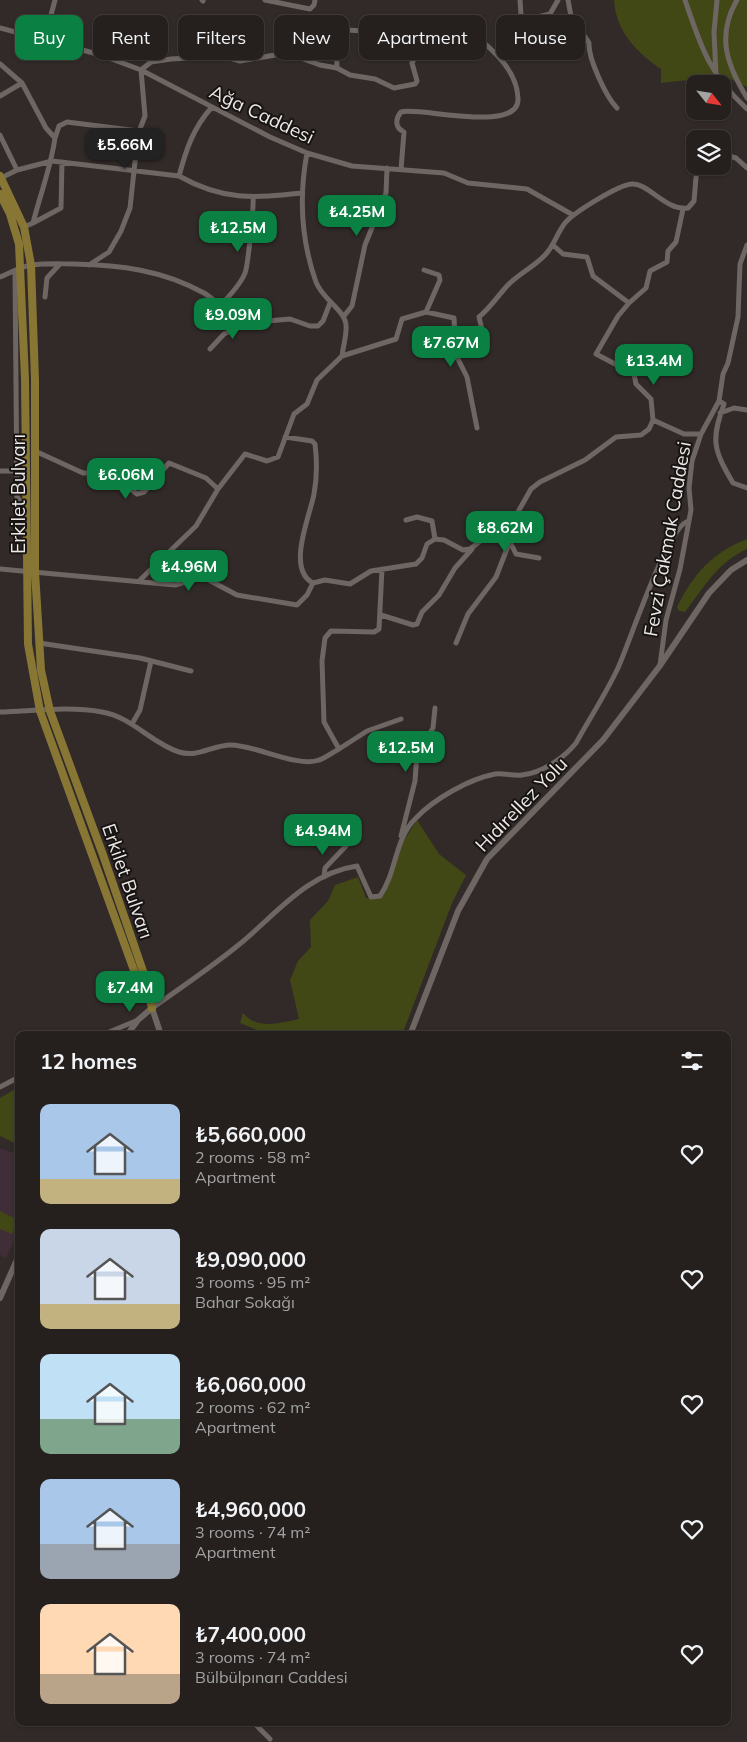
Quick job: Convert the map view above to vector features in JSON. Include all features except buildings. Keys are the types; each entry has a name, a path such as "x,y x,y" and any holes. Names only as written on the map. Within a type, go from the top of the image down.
{"main road":[{"name":"Erkilet Bulvarı","path":"0,177 24,227 31,265 35,451 28,644 40,711 136,976 152,1008"},
{"name":"Erkilet Bulvarı","path":"0,194 10,214 19,244 17,269 25,379 26,509 30,572 41,670 50,711 144,974 152,1008"}],"street":[{"path":"51,15 55,0"},
{"path":"265,0 310,9 314,5 315,0"},
{"path":"520,0 521,15 529,19 550,14 558,0"},
{"path":"568,0 571,16 590,43 589,50 595,69 610,101 617,108"},
{"path":"685,0 702,51 715,75"},
{"path":"716,75 714,32 718,0"},
{"path":"737,0 727,28 726,51 730,68 747,98"},
{"name":"Ağa Caddesi","path":"0,28 15,32"},
{"path":"306,60 336,68 346,74 375,79 394,88 415,84 417,81 412,63 431,28 471,31 509,69 516,84 519,101 516,107 509,113 458,118 401,112 397,123 398,128 404,132 401,170"},
{"path":"336,68 336,36 347,30 359,31"},
{"name":"Ağa Caddesi","path":"83,50 141,70 275,140 306,153 352,166 444,173 468,183 527,189 573,215"},
{"path":"89,264 109,252 121,231 130,208 139,131 145,116 141,70 151,62 171,59 223,56 240,61 274,55"},
{"path":"0,64 22,83 46,128 55,138"},
{"path":"0,96 22,83"},
{"path":"731,92 747,109"},
{"path":"179,176 190,140 212,107"},
{"path":"33,223 42,188 52,161 55,138 60,126 67,122 139,131"},
{"path":"0,135 16,170"},
{"path":"306,153 302,193 303,226 308,258 319,289 344,316 346,327 342,356"},
{"path":"731,157 736,158 747,168"},
{"path":"0,177 16,170 52,161 179,176 212,190 235,197 253,198 302,193"},
{"path":"24,227 61,208 62,162"},
{"path":"344,316 352,306 365,245 386,193 387,168"},
{"path":"484,338 479,317 492,306 507,285 543,257 561,228 573,215 604,196 632,184 639,185 666,203 683,208 690,207 694,201 696,175"},
{"path":"222,304 247,270 249,234 254,210 253,198"},
{"path":"539,558 516,554 508,538 514,519 531,489 540,482 586,460 616,436 641,435 649,429 653,420 650,399 636,384 634,374 596,354 618,316 646,288 650,272 667,262 668,251 676,242 683,208"},
{"path":"552,245 564,254 587,257 593,276 629,303"},
{"name":"Fevzi Çakmak Caddesi","path":"659,667 666,620 680,569 691,510 689,476 701,434 719,401 723,374 728,363 738,317 740,264 747,245"},
{"path":"45,297 47,278 60,264"},
{"path":"0,277 31,265 118,265 156,273 186,284 222,304 241,321 247,323"},
{"path":"17,269 16,471 17,497 26,509"},
{"path":"424,270 439,275 440,280 426,312"},
{"path":"210,348 228,332 247,323 290,319 310,326 318,326 323,321 330,303"},
{"path":"140,580 191,532 206,512 218,489 245,454 264,461 278,457 294,414 307,404 317,380 342,356 396,339 402,320 426,312 454,318 456,355 467,377 477,428"},
{"path":"719,401 724,404 715,427 716,448 733,483 747,488"},
{"path":"720,413 734,408 747,410"},
{"path":"653,420 684,434 701,434"},
{"path":"286,437 312,441 315,444 317,465 314,495 300,553 302,570 313,583"},
{"path":"35,451 83,473 110,473 137,494 144,492 170,463 206,478 218,489"},
{"path":"0,471 16,471"},
{"path":"406,520 417,517 432,520 435,539"},
{"path":"381,615 413,625 417,624 422,612 439,595 455,568 472,548 496,529 514,519"},
{"path":"400,840 416,817 450,792 495,774 520,775 532,772 558,760 573,747 618,669 644,600 667,550 680,525 688,521"},
{"path":"313,583 325,580 350,584 368,572 416,564 422,558 427,544 435,539 444,540 463,550 472,548"},
{"path":"456,644 468,614 496,577 510,542"},
{"name":"Hıdırellez Yolu","path":"412,1031 458,911 484,864 503,841 556,790 602,740 659,667 709,593 731,570 747,560"},
{"path":"0,569 175,584 203,576 237,595 296,605 307,596 313,583"},
{"path":"339,749 324,724 322,661 325,638 331,631 377,631 380,628 382,570"},
{"path":"39,643 151,660 191,670"},
{"path":"132,724 140,710 151,660"},
{"path":"130,1031 138,1020 152,1008 230,952 298,893 324,877 357,866 366,890 371,897 378,898 388,882 415,781 417,754 433,728 435,708"},
{"path":"0,712 100,711 132,724 168,748 187,754 233,745 286,758 318,761 367,731 401,719"},
{"path":"324,877 325,868 346,846"},
{"path":"152,1008 160,1031"},
{"path":"112,1031 138,1020"},
{"path":"0,1087 15,1079"},
{"path":"0,1298 15,1264"},
{"path":"257,1726 270,1739"}],"shaded area":[{"path":"0,1148 15,1154 15,1239 6,1258 0,1255"}],"green space":[{"path":"614,0 747,0 747,87 731,79 731,75 686,75 686,80 661,83 661,69 643,55 629,40 623,31"},
{"path":"747,539 747,549 737,554 720,568 685,612 679,611 677,607 683,595 705,565 724,551"},
{"path":"417,820 439,854 466,875 452,903 404,1031 260,1031 240,1023 243,1013 255,1022 269,1024 299,1019 290,980 298,961 311,947 310,920 328,901 335,885 358,877 366,898 377,899 403,842"},
{"path":"15,1089 15,1143 0,1136 0,1098"},
{"path":"0,1211 15,1218 15,1227 12,1234 0,1229"}]}
